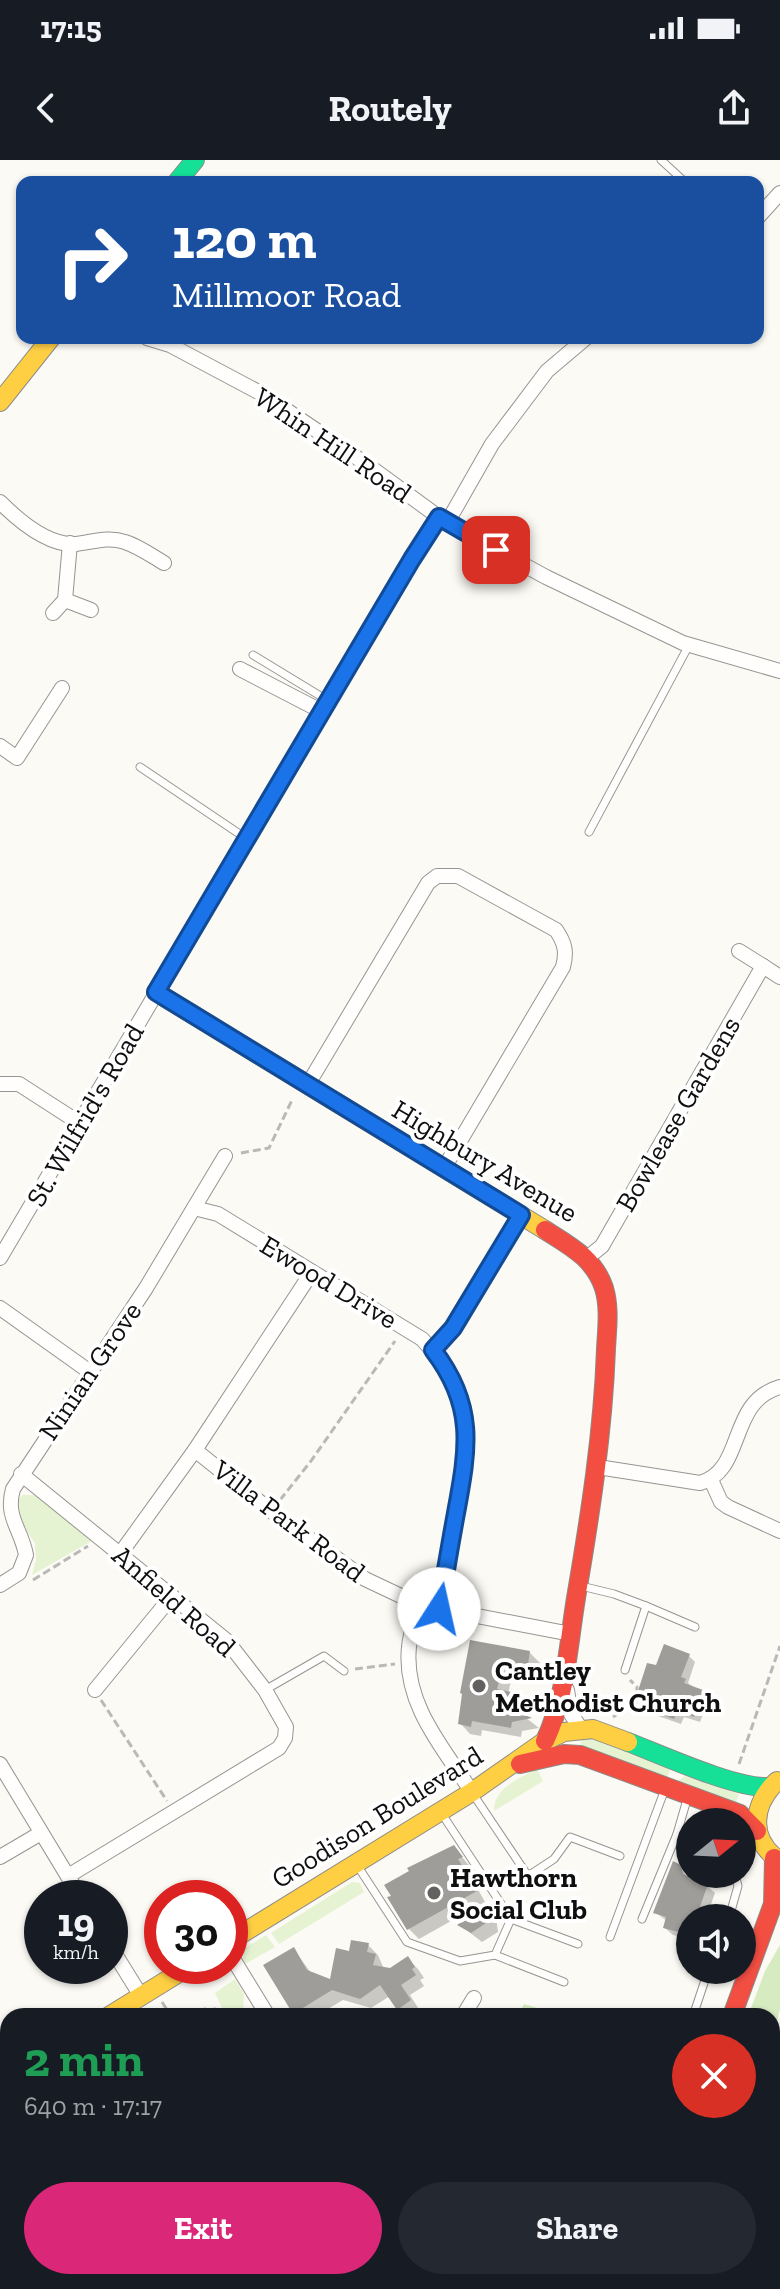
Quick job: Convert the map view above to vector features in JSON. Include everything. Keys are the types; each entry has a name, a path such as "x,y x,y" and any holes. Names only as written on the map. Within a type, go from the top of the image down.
{"main road":[{"path":"182,176 195,160"},
{"path":"0,402 46,344"},
{"name":"Highbury Avenue","path":"156,992 521,1215 587,1258 597,1273 606,1301 605,1404 565,1673 551,1730 545,1741"},
{"path":"587,1729 755,1788 775,1783"},
{"name":"Goodison Boulevard","path":"248,1930 472,1792 545,1741 564,1732 587,1729"},
{"name":"Goodison Boulevard","path":"513,1765 564,1754 580,1755 740,1814 757,1831"},
{"path":"666,1787 677,1760"},
{"path":"756,1944 776,1901 777,1859 762,1845 757,1831 757,1808 775,1783"},
{"path":"122,2008 161,1984"},
{"path":"734,2008 741,1984"}],"street":[{"path":"764,210 780,193"},
{"name":"Whin Hill Road","path":"167,344 264,395 443,520 546,577 689,645 780,671"},
{"name":"St. Wilfrid's Road","path":"0,1258 412,559 443,520 492,444 547,371 579,344"},
{"path":"0,502 13,516 37,532 63,543 102,538 125,541 164,563"},
{"path":"53,613 65,600 70,543"},
{"path":"65,600 91,610"},
{"path":"240,669 326,707"},
{"path":"0,746 17,758 62,688"},
{"path":"307,1086 428,883 437,876 458,876 556,930 563,940 566,953 563,967 444,1168"},
{"path":"739,951 780,977"},
{"name":"Bowlease Gardens","path":"587,1258 602,1246 763,966"},
{"path":"0,1084 19,1084 81,1124"},
{"name":"Ninian Grove","path":"22,1570 26,1555 12,1521 9,1504 21,1474 146,1288 225,1156"},
{"name":"Ewood Drive","path":"194,1208 218,1214 404,1328 433,1350 445,1365 463,1411 467,1449 439,1609"},
{"path":"433,1350 453,1328 521,1215"},
{"path":"120,1554 195,1450 312,1272"},
{"path":"0,1308 90,1372"},
{"path":"598,1467 700,1483 711,1480 723,1469 753,1402 764,1393 780,1387"},
{"name":"Villa Park Road","path":"195,1450 271,1511 365,1579 420,1605 571,1634"},
{"name":"Anfield Road","path":"21,1474 227,1641 265,1690 286,1727 285,1738 279,1748 68,1876"},
{"path":"711,1480 721,1502 780,1531"},
{"path":"0,1585 22,1570"},
{"path":"95,1690 172,1596"},
{"path":"420,1605 409,1646 409,1685 418,1707 472,1792"},
{"path":"565,1673 568,1704 587,1729"},
{"path":"0,1764 70,1880"},
{"path":"0,1857 41,1833"},
{"path":"128,1975 141,1996"},
{"path":"248,1983 263,2008"},
{"path":"468,2008 474,1998"}],"lane":[{"path":"661,160 678,176"},
{"path":"589,832 689,645"},
{"path":"253,655 326,707"},
{"path":"140,767 247,839"},
{"path":"579,1585 614,1594 695,1627"},
{"path":"625,1670 646,1606"},
{"path":"265,1690 324,1656 344,1671"},
{"path":"610,1937 666,1787"},
{"path":"472,1792 528,1876 554,1859 570,1837 620,1856"},
{"path":"684,1808 688,1795"},
{"path":"441,1811 511,1919 578,1944"},
{"path":"642,1919 676,1836"},
{"path":"356,1863 407,1942 460,1961 495,1955 564,1982"},
{"path":"495,1955 511,1919"},
{"path":"696,2008 704,1984"}],"path":[{"path":"225,1156 269,1148 293,1097 307,1086"},
{"path":"271,1511 311,1461 404,1328"},
{"path":"22,1570 28,1583 103,1540"},
{"path":"733,1781 780,1646"},
{"path":"344,1671 409,1662"},
{"path":"587,1729 636,1703 637,1687 629,1679"},
{"path":"95,1690 175,1812"}],"green space":[{"path":"22,1495 37,1495 95,1539 32,1575 36,1560 35,1543 25,1529 17,1502"},
{"path":"588,1737 666,1765 670,1770 668,1776 663,1779 579,1751 582,1738"},
{"path":"537,1769 543,1781 494,1811 503,1790"},
{"path":"685,1776 739,1794 735,1806 679,1785 679,1780"},
{"path":"352,1882 360,1883 364,1892 279,1944 271,1933"},
{"path":"266,1935 275,1947 248,1962 248,1946"},
{"path":"780,1945 780,2008 751,2008 765,1971"},
{"path":"228,1984 238,1984 244,1994 243,2008 222,2008 215,1993"}],"building":[{"name":"Cantley Methodist Church","path":"470,1640 530,1651 527,1671 503,1667 497,1689 511,1692 512,1696 517,1697 514,1710 532,1718 512,1722 511,1728 472,1721 471,1727 458,1724 460,1693"},
{"path":"664,1644 690,1654 681,1677 686,1679 684,1683 703,1690 694,1717 677,1711 674,1719 646,1709 650,1693 638,1691 647,1663 656,1665"},
{"name":"Hawthorn Social Club","path":"454,1845 463,1857 458,1859 477,1891 407,1930 387,1897 391,1896 384,1885 409,1871 407,1868"},
{"path":"673,1861 676,1862 676,1888 707,1888 701,1904 676,1904 676,1931 663,1928 666,1917 653,1913"},
{"path":"487,1905 489,1921 471,1933 457,1925"},
{"path":"351,1940 369,1943 367,1952 376,1954 373,1965 390,1968 408,1956 416,1975 401,1985 411,2000 396,2008 380,1985 360,1999 332,1990 303,2008 289,2008 263,1965 294,1947 307,1970 330,1979 336,1948 349,1951"}],"traffic: fast":[{"path":"182,176 195,160"},
{"path":"628,1742 719,1777 769,1787"}],"traffic: slow":[{"path":"0,402 46,344"},
{"path":"156,992 545,1230"},
{"path":"248,1930 472,1792 545,1741 564,1732 593,1729 628,1742"},
{"path":"777,1781 762,1801 757,1822 763,1843 780,1861"},
{"path":"122,2008 161,1984"}],"traffic: jam":[{"path":"545,1230 580,1254 594,1269 604,1288 608,1318 602,1412 591,1505 562,1689 545,1741"},
{"path":"520,1764 564,1754 580,1755 740,1814 757,1831"},
{"path":"735,2008 773,1904 774,1858"}],"place":[{"name":"Cantley Methodist Church","path":"479,1686"},
{"name":"Hawthorn Social Club","path":"434,1893"}],"route":[{"path":"439,1609 467,1449 467,1433 456,1389 445,1365 433,1350 448,1336 521,1215 156,992 439,517 496,550"}]}
